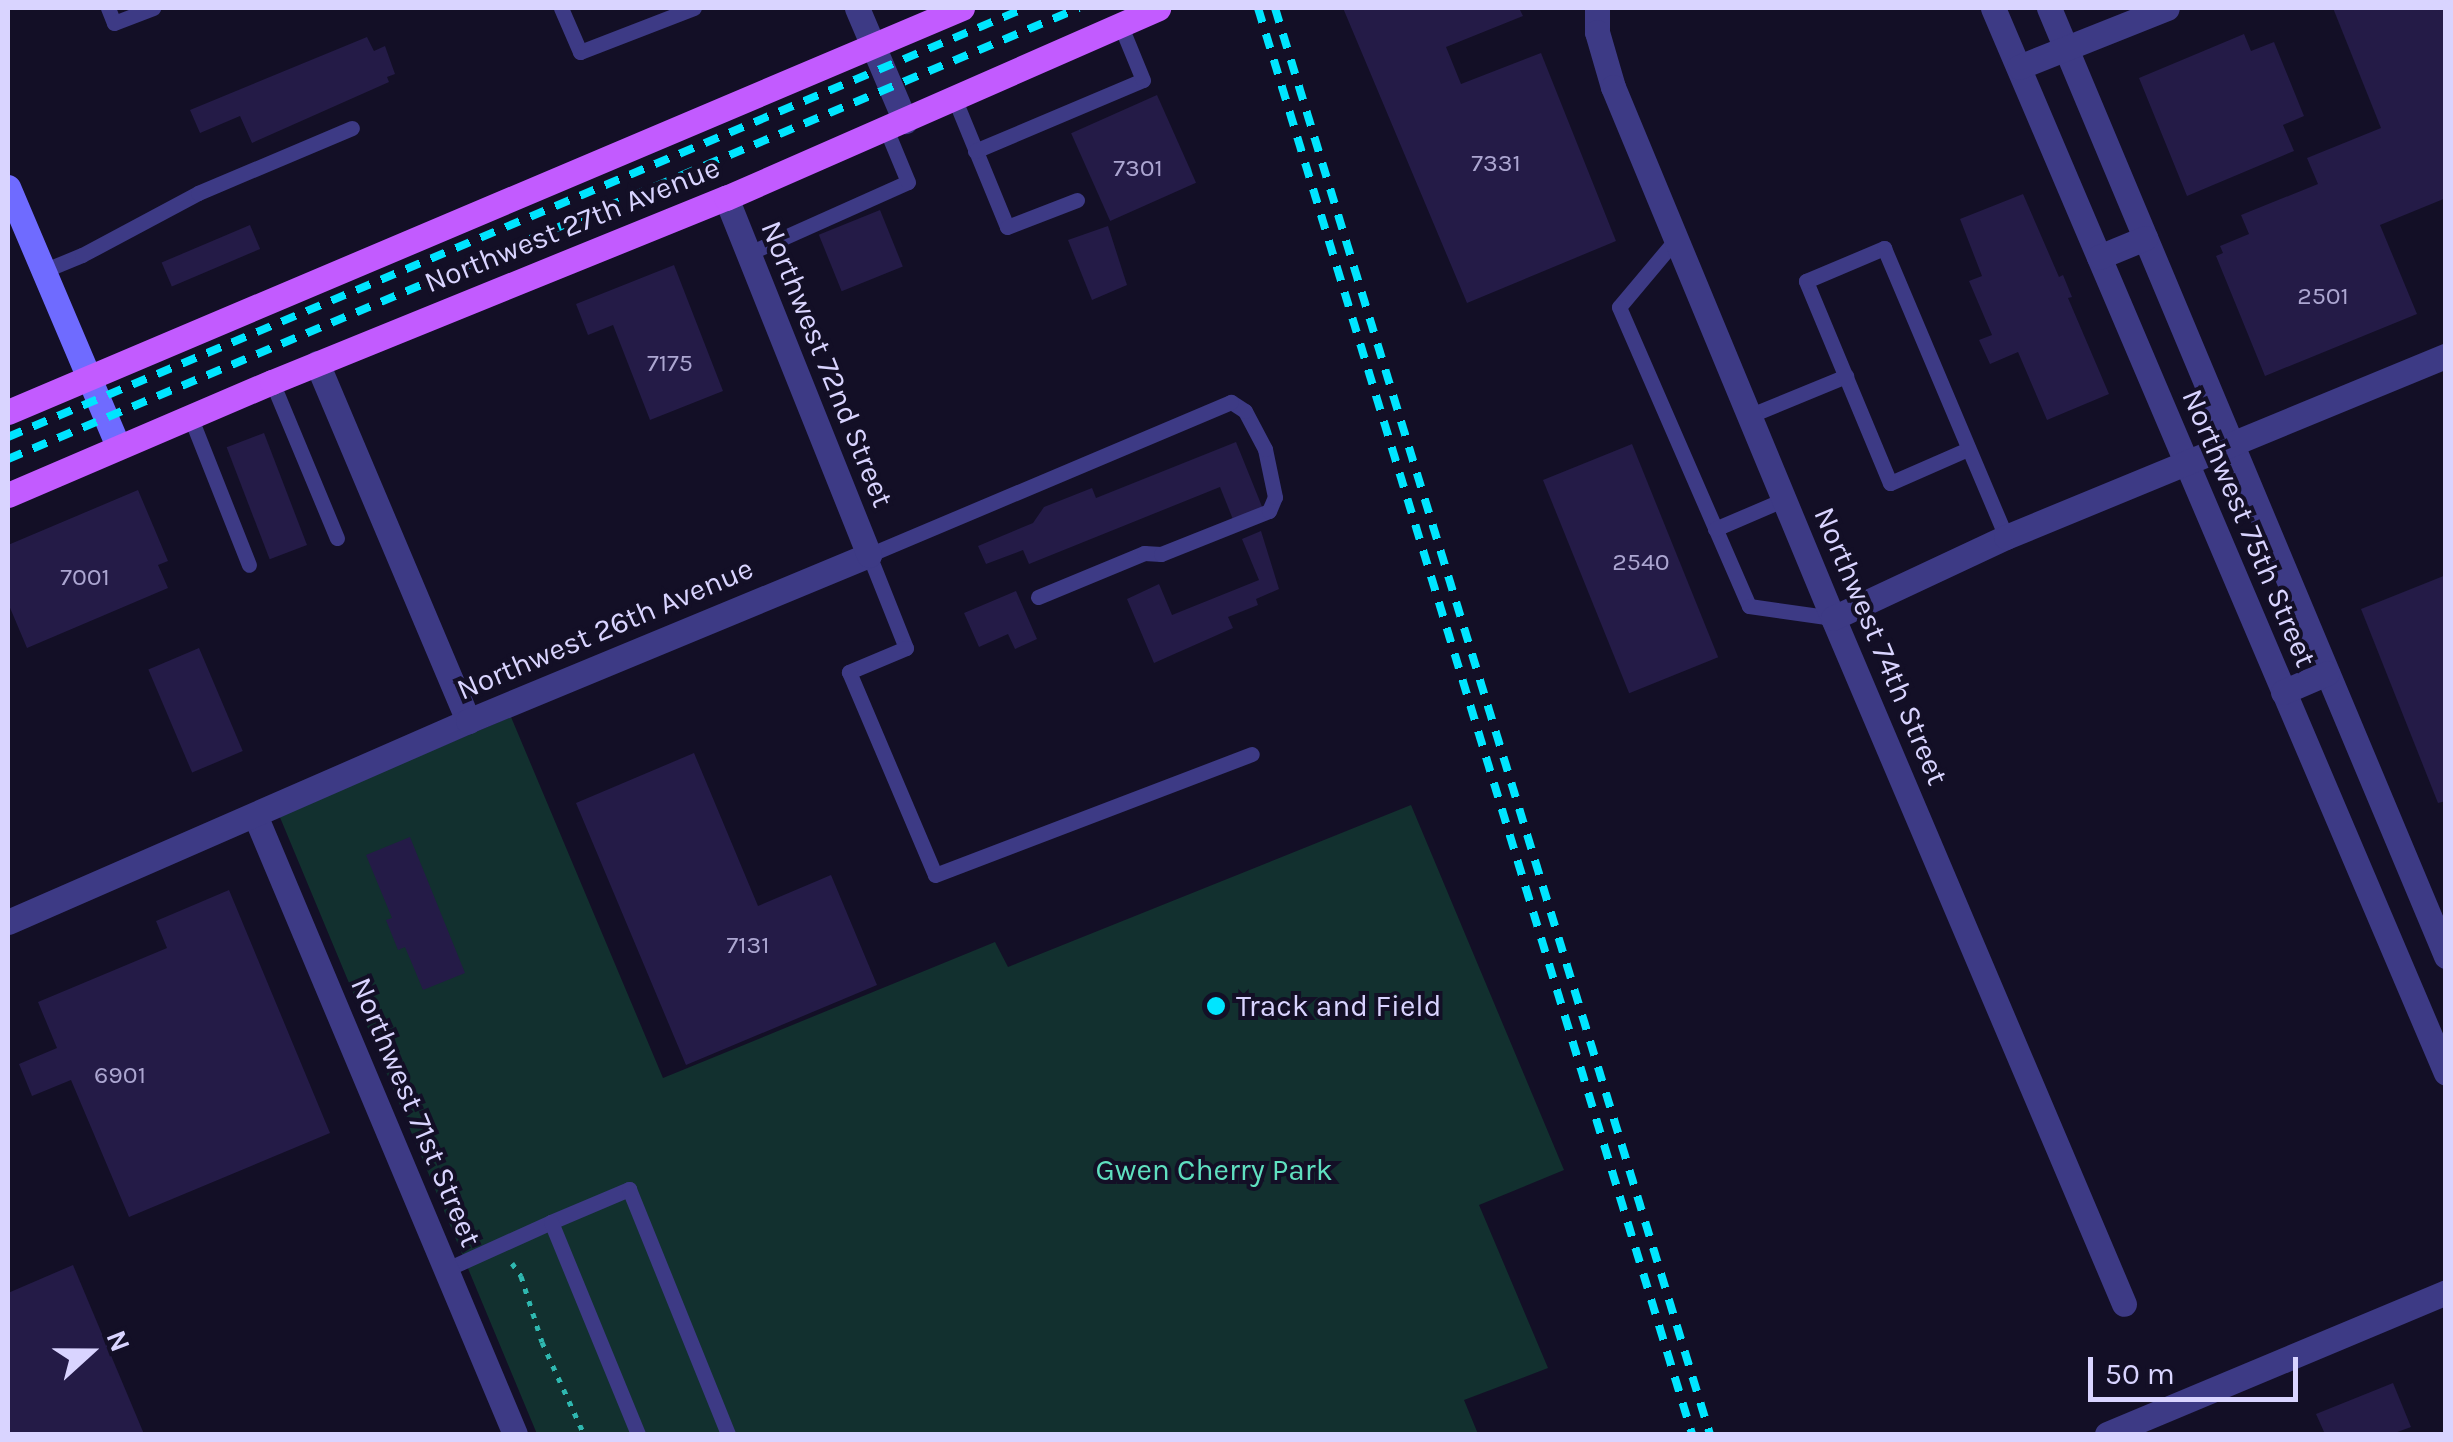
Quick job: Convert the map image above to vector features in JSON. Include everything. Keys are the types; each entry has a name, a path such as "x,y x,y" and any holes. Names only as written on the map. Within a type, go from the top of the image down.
{"main road":[{"name":"Northwest 27th Avenue","path":"8,412 962,8"},
{"name":"Northwest 27th Avenue","path":"8,495 272,382 726,198 1158,8"}],"street":[{"path":"858,8 896,125"},
{"name":"Northwest 74th Street","path":"1597,8 1597,32 1613,87 1832,618 2124,1304"},
{"name":"Northwest 75th Street","path":"1993,8 2446,1073"},
{"name":"Northwest 75th Street","path":"2049,8 2446,956"},
{"path":"2019,67 2167,8"},
{"path":"8,187 118,446"},
{"name":"Northwest 72nd Street","path":"726,198 869,555"},
{"path":"2099,258 2145,238"},
{"path":"1832,618 2006,537 2446,356"},
{"path":"317,364 468,721"},
{"name":"Northwest 26th Avenue","path":"8,922 468,721 869,555"},
{"path":"2284,692 2327,673"},
{"name":"Northwest 71st Street","path":"256,816 515,1434"},
{"path":"2370,896 2413,879"},
{"path":"2107,1434 2446,1292"}],"lane":[{"path":"108,8 114,23 153,8"},
{"path":"561,8 580,52 694,8"},
{"path":"976,151 1142,80 1120,24"},
{"path":"955,100 1006,227 1077,200"},
{"path":"747,254 908,182 896,125"},
{"path":"43,271 198,194 352,128"},
{"path":"1677,238 1618,307 1749,606 1832,618"},
{"path":"1968,449 1890,483 1806,281 1884,248 2006,537"},
{"path":"1751,415 1846,376"},
{"path":"272,382 337,538"},
{"name":"Northwest 26th Avenue","path":"869,555 1230,402 1245,411 1265,449 1274,497 1269,510 1038,597"},
{"path":"190,416 249,565"},
{"path":"1715,529 1785,499"},
{"path":"869,555 906,648 849,672 935,875 1252,754"},
{"path":"446,1269 629,1188 728,1434"},
{"path":"551,1222 638,1434"}],"path":[{"path":"503,1244 521,1276 542,1342 584,1434"}],"green space":[{"name":"Gwen Cherry Park","path":"511,717 663,1078 995,942 1008,967 1411,805 1564,1170 1479,1205 1548,1368 1464,1400 1478,1434 537,1434 279,815"}],"building":[{"path":"1343,8 1519,8 1523,16 1446,47 1461,84 1541,53 1616,241 1467,303"},
{"path":"2333,8 2446,8 2446,198 2380,225 2417,314 2265,376 2216,256 2223,253 2220,246 2249,234 2241,215 2318,184 2307,158 2381,128"},
{"path":"2244,34 2251,51 2274,42 2304,116 2283,125 2294,151 2187,196 2139,78"},
{"path":"367,37 374,51 385,46 395,74 387,77 389,82 252,143 240,116 200,133 190,110"},
{"path":"1157,95 1196,183 1110,221 1071,133"},
{"path":"2023,194 2059,277 2063,275 2072,297 2068,298 2109,394 2047,420 2018,352 1990,364 1979,340 1992,335 1969,281 1982,276 1960,219"},
{"path":"880,210 903,267 842,291 819,235"},
{"path":"250,225 260,249 172,286 162,263"},
{"path":"1108,226 1127,285 1092,300 1068,240"},
{"path":"674,265 723,391 650,420 613,325 588,335 576,304"},
{"path":"264,433 307,545 270,559 227,447"},
{"path":"1236,442 1263,509 1234,522 1220,487 1029,564 1023,550 986,564 978,546 1033,523 1044,507 1092,488 1096,498"},
{"path":"1632,444 1718,657 1629,693 1543,480"},
{"path":"138,490 168,561 158,565 168,588 27,648 8,603 8,545"},
{"path":"1261,531 1279,589 1256,599 1258,605 1228,617 1233,628 1154,663 1127,599 1159,584 1172,615 1259,580 1242,539"},
{"path":"2446,575 2446,801 2438,803 2361,609"},
{"path":"1016,591 1037,639 1015,649 1008,634 979,647 964,613"},
{"path":"199,648 243,751 192,773 148,669"},
{"path":"694,753 758,906 831,875 877,985 686,1065 576,803"},
{"path":"410,837 465,973 423,990 405,947 398,950 386,920 392,918 366,855"},
{"path":"229,890 330,1133 129,1217 71,1080 32,1096 19,1064 57,1048 38,1002 167,948 156,921"},
{"path":"73,1265 144,1434 8,1434 8,1293"},
{"path":"2393,1383 2411,1427 2392,1434 2325,1434 2316,1414"}],"railway":[{"path":"8,437 1025,8"},
{"path":"8,459 1079,8"},
{"path":"1258,8 1692,1434"},
{"path":"1275,8 1710,1434"}],"place":[{"name":"Track and Field","path":"1216,1006"}]}
